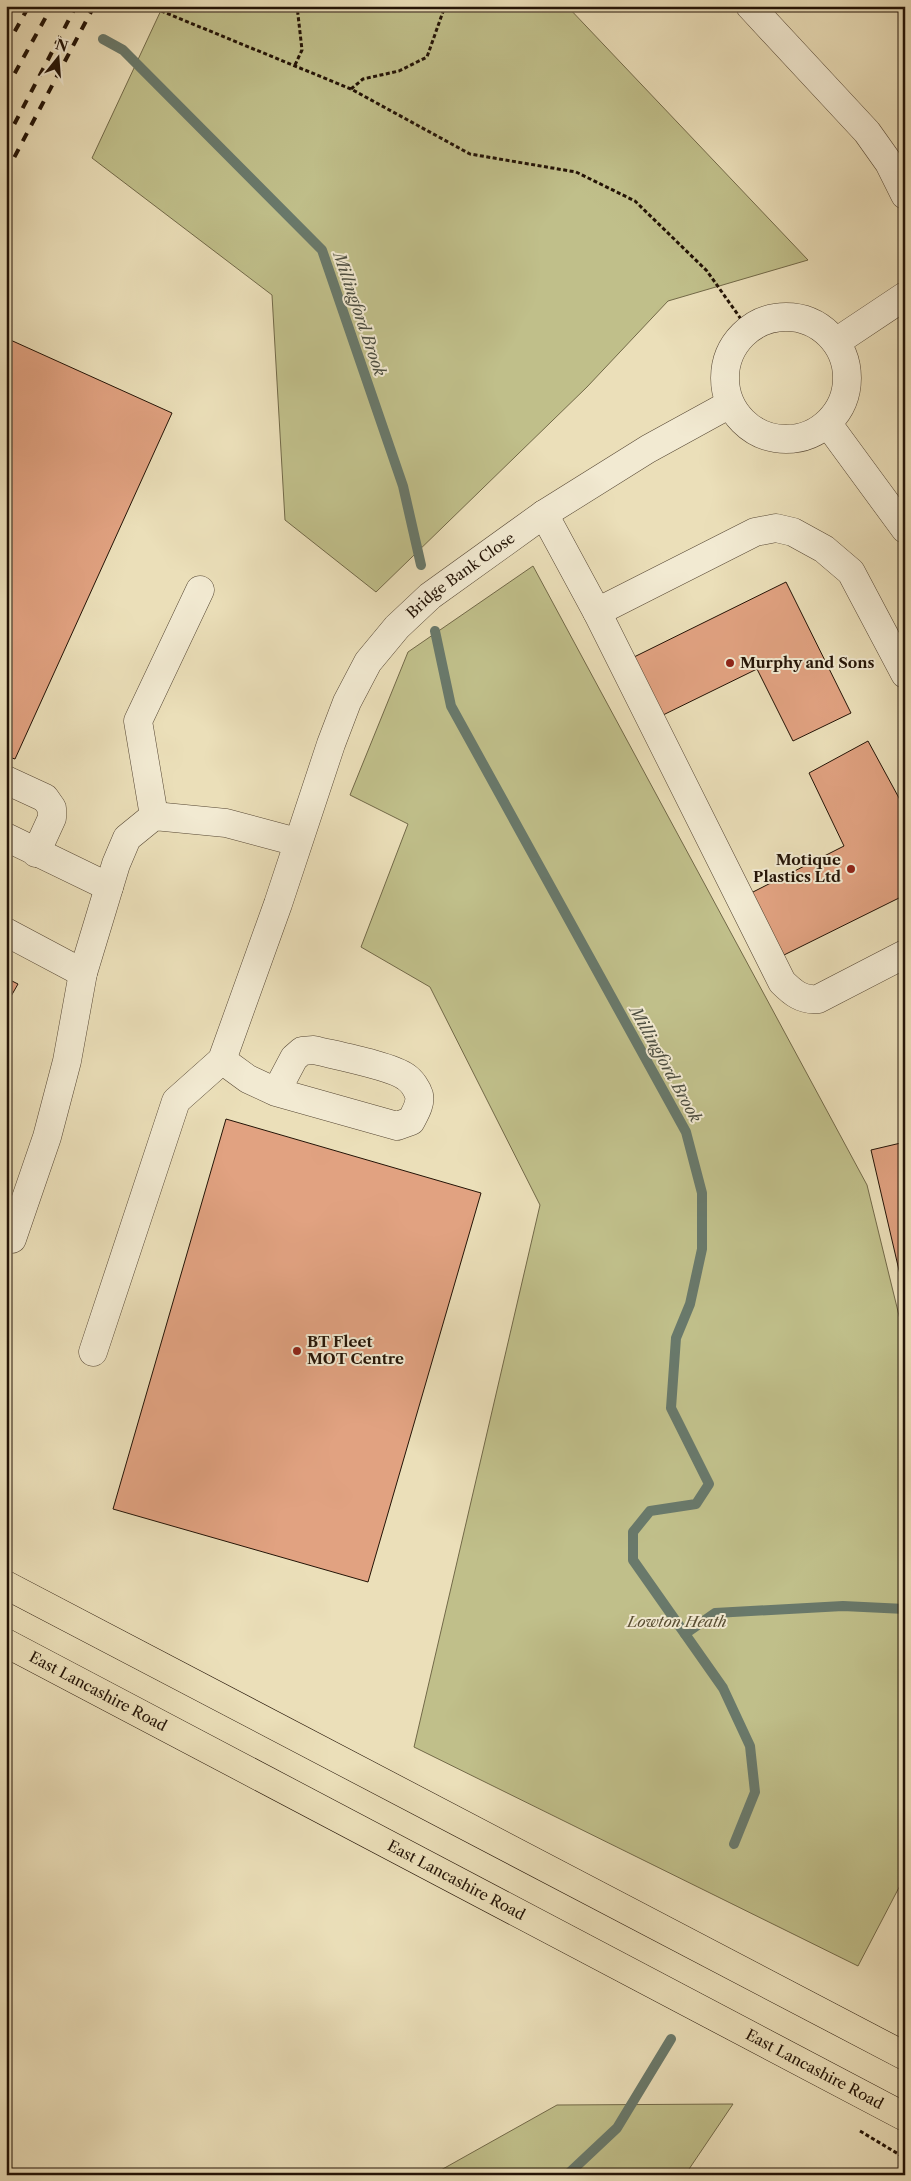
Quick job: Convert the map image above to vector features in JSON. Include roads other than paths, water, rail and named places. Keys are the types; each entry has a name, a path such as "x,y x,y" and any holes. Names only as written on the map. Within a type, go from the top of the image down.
{"highway":[{"path":"6,1585 905,2056"},
{"name":"East Lancashire Road","path":"6,1643 905,2117"}],"street":[{"path":"750,6 867,132 889,163 905,195"},
{"path":"867,132 888,139 905,150"},
{"path":"836,342 905,296"},
{"path":"785,316 804,319 822,328 836,342 844,358 848,375 846,394 839,410 828,424 811,434 793,440 774,439 756,432 741,420 730,404 724,384 726,364 734,344 748,329 765,320 785,316"},
{"name":"Bridge Bank Close","path":"222,1060 278,904 297,842 346,702 368,662 397,626 430,596 544,514 648,449 730,404"},
{"path":"828,424 905,529"},
{"path":"544,514 597,612 782,982 801,997 810,1000 818,999 905,954"},
{"path":"597,612 755,532 776,528 793,532 824,549 851,572 905,674"},
{"path":"154,816 138,721 200,590"},
{"path":"6,780 46,798 52,808 52,818 36,853"},
{"path":"12,1239 47,1137 67,1061 83,972 109,887 127,838 154,816 226,823 297,842"},
{"path":"6,837 109,887"},
{"path":"6,932 83,972"},
{"path":"93,1352 176,1101 222,1060 248,1080 276,1092 397,1126 411,1121 418,1108 419,1096 415,1086 399,1073 314,1050 302,1051 294,1058 276,1092"}],"waterway":[{"name":"Millingford Brook","path":"103,39 123,50 322,250 403,486 421,565"},
{"name":"Millingford Brook","path":"435,631 451,706 686,1132 702,1193 702,1249 690,1304 676,1338 671,1408 709,1484 696,1504 650,1511 633,1532 633,1560 723,1688 750,1746 755,1792 734,1844"},
{"path":"685,1634 715,1613 843,1606 905,1609"},
{"name":"Millingford Brook","path":"567,2175 617,2128 671,2039"}],"railway":[{"path":"6,47 29,6"},
{"path":"6,89 52,6"},
{"path":"6,140 76,6"},
{"path":"6,173 94,6"}],"place":[{"name":"Murphy and Sons","path":"730,663"},
{"name":"Motique Plastics Ltd","path":"851,869"},
{"name":"BT Fleet MOT Centre","path":"297,1351"}],"park label":[{"name":"Lowton Heath","path":"677,1622"}]}
